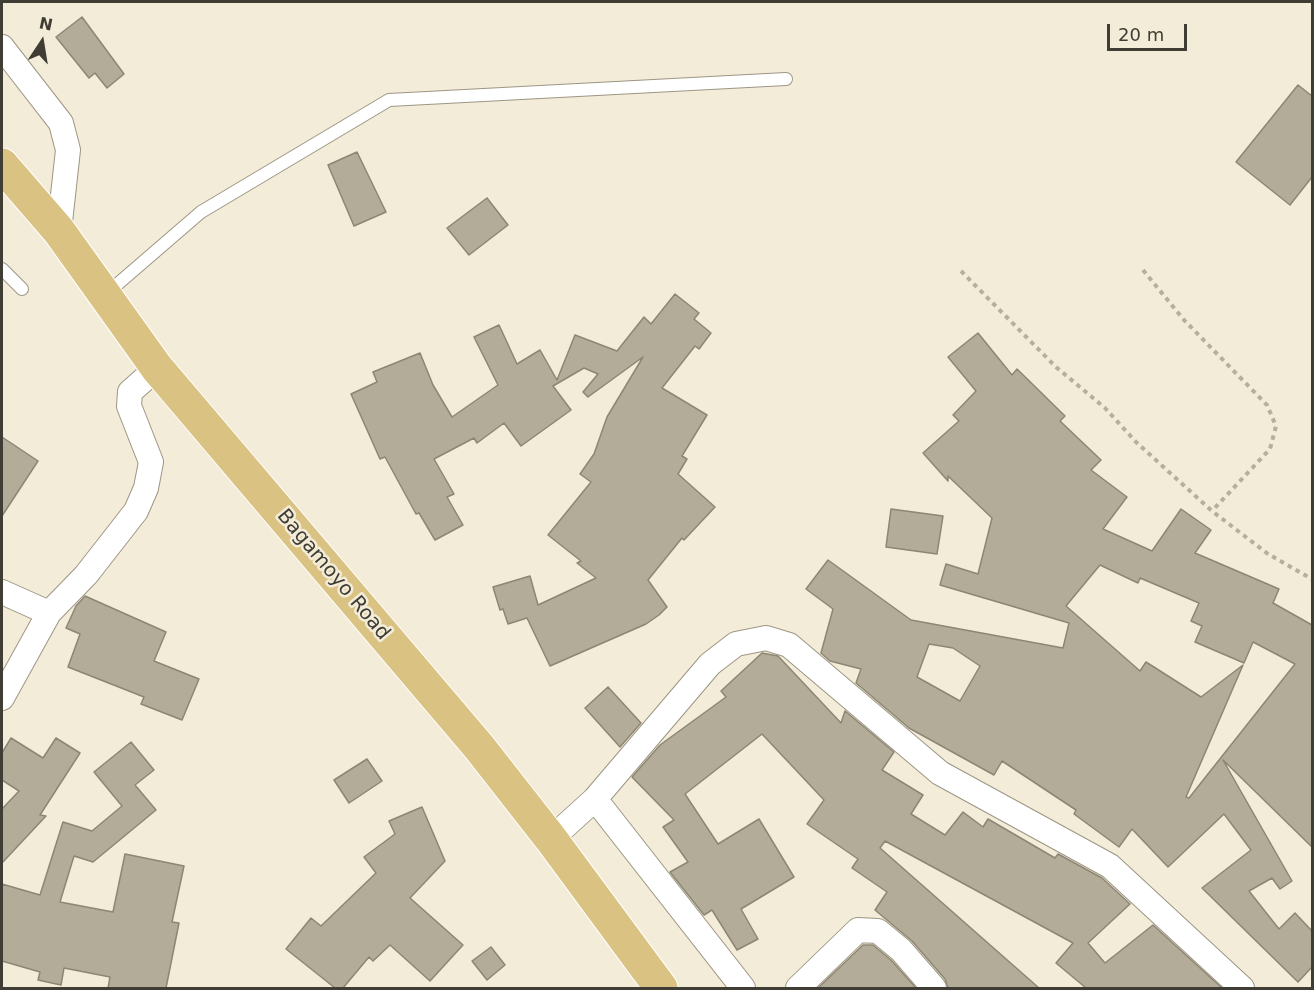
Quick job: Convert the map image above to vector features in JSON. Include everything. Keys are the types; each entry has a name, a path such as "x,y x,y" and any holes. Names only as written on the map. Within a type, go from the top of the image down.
{"highway":[{"name":"Bagamoyo Road","path":"2,165 59,231 158,368 479,747 551,838 662,988"}],"street":[{"path":"2,47 61,123 68,150 59,231"},
{"path":"2,698 49,613 86,575 136,511 146,488 151,462 129,406 130,392 158,368"},
{"path":"2,592 49,613"},
{"path":"551,838 595,799 710,664 736,644 765,638 789,645 940,773 1110,866 1242,988"},
{"path":"595,799 743,988"},
{"path":"798,988 858,930 878,931 902,950 934,988"}],"lane":[{"path":"105,295 201,212 389,100 786,79"},
{"path":"2,269 22,289"}],"path":[{"path":"1143,270 1184,320 1267,405 1276,426 1270,449 1212,511"},
{"path":"961,271 1056,367 1105,408 1136,442 1212,511 1268,555 1312,579"}],"building":[{"path":"82,17 124,74 107,88 95,73 89,78 56,37"},
{"path":"1298,85 1312,96 1312,177 1290,205 1236,162"},
{"path":"357,152 386,212 354,226 328,165"},
{"path":"487,198 508,225 469,255 447,228"},
{"path":"675,294 699,313 694,319 711,333 699,349 695,346 662,388 707,415 682,456 687,459 678,474 715,507 684,540 682,538 648,580 667,607 659,615 646,624 550,666 527,618 508,624 503,609 500,610 493,587 530,576 538,605 596,578 577,563 581,561 548,535 591,482 580,474 594,454 607,417 643,357 588,397 583,392 598,374 584,368 553,386 571,410 521,446 504,423 477,443 474,438 434,459 454,494 447,497 463,525 435,540 419,513 416,514 385,457 380,459 351,394 377,382 373,372 420,353 433,385 452,417 498,385 474,337 499,325 517,364 540,350 557,380 575,335 617,351 644,317 651,324"},
{"path":"978,333 1012,375 1017,369 1065,416 1060,421 1101,460 1091,470 1127,497 1103,529 1152,551 1181,509 1211,530 1195,553 1279,589 1273,603 1312,625 1312,847 1223,760 1292,881 1280,889 1272,878 1249,891 1279,929 1295,913 1312,931 1312,967 1298,982 1202,888 1251,850 1224,814 1168,867 1132,829 1119,847 1074,814 1076,810 1002,761 994,775 909,728 856,683 861,669 830,661 821,653 833,609 806,589 828,560 911,620 1063,648 1069,623 940,585 946,564 978,574 992,518 948,476 948,481 923,453 959,421 953,415 976,391 948,357","holes":["1100,565 1138,583 1140,578 1199,603 1191,621 1202,626 1195,642 1244,663 1253,642 1295,664 1189,798 1186,797 1243,665 1201,697 1146,662 1140,671 1066,606","929,644 953,648 980,666 960,701 917,677"]},
{"path":"2,437 38,461 2,516"},
{"path":"891,509 943,516 937,554 886,547"},
{"path":"85,596 166,632 154,661 199,679 182,720 141,704 144,697 68,667 80,634 66,628 76,606"},
{"path":"762,653 778,656 841,723 845,711 894,752 882,770 923,795 911,814 945,835 963,812 983,827 988,819 1055,858 1058,854 1102,878 1130,904 1088,943 1105,963 1153,925 1222,988 1086,988 1056,963 1073,943 885,841 880,848 1039,988 948,988 945,979 912,941 875,910 887,892 852,868 858,859 807,824 824,800 762,734 685,794 718,844 759,819 794,877 741,909 758,939 737,950 712,910 704,915 670,872 688,862 663,827 674,820 632,777 660,745 726,697 721,691"},
{"path":"608,687 641,723 620,747 585,708"},
{"path":"11,738 43,758 56,738 80,753 40,815 46,816 2,863 2,809 19,791 2,780 2,753"},
{"path":"131,742 154,770 135,785 156,810 93,862 74,856 60,902 113,912 125,854 184,866 172,922 179,923 166,988 108,988 110,977 64,968 61,985 38,980 40,972 2,961 2,884 40,895 63,822 92,831 122,806 94,772"},
{"path":"367,759 382,781 349,803 334,780"},
{"path":"422,807 445,861 410,898 463,945 430,981 390,945 373,961 369,957 343,988 335,988 286,949 311,918 321,926 376,873 364,857 395,834 389,821"},
{"path":"863,945 873,945 891,960 916,988 818,988"},
{"path":"491,947 505,965 487,980 472,961"}]}
